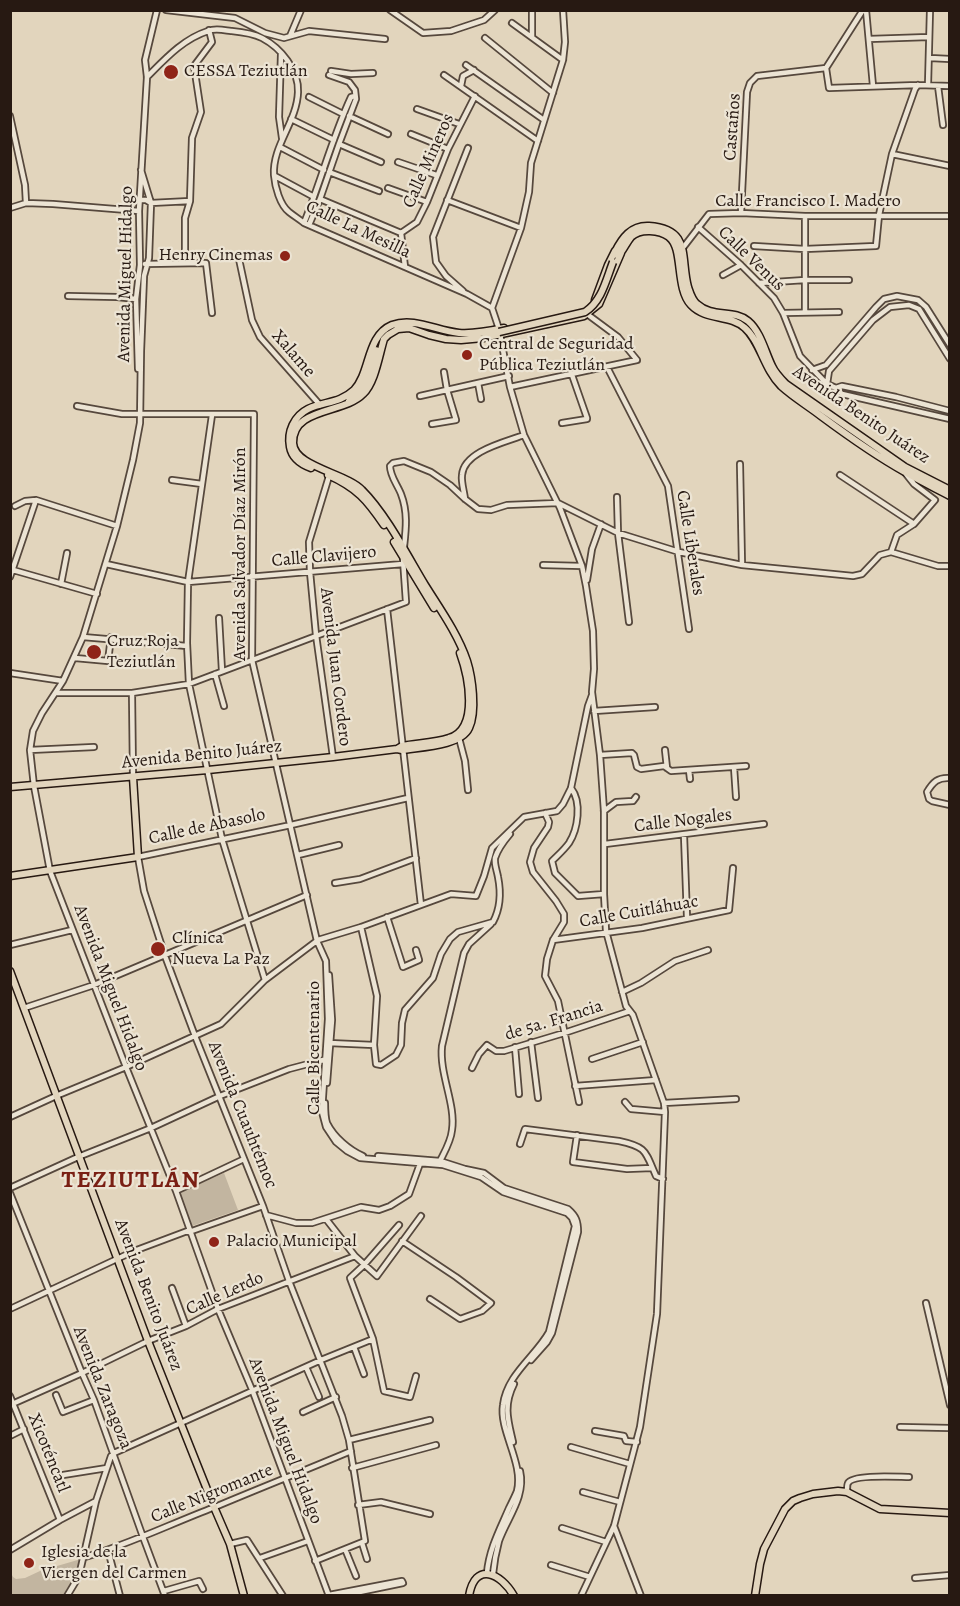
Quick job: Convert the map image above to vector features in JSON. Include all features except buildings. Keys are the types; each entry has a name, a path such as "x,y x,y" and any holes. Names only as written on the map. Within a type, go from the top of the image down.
{"main road":[{"path":"343,403 355,389 376,340 381,332 391,326 403,322 414,322 460,333 500,332 571,314 590,307 595,301 608,265 632,236 642,231 656,232 668,236 680,250"},
{"name":"Avenida Benito Juárez","path":"680,250 681,280 685,295 692,306 704,314 737,322 746,328 773,378 784,389 843,432 903,471 950,496"},
{"name":"Avenida Benito Juárez","path":"680,250 686,280 696,303 718,314 740,316 750,322 758,333 772,366 786,384 905,467 950,490"},
{"path":"330,474 308,463 295,450 293,442 297,427 307,417 326,411 356,395 366,381 382,334 395,326 408,324 439,334 460,336 499,332 585,312 598,301 618,252"},
{"path":"451,740 465,726 468,715 467,679 457,644 403,557 381,513 362,489 346,478 301,464 291,453 288,439 292,424 300,414 308,409 358,399 372,380 384,339 398,329 409,328 437,337 461,340 584,316 599,304 618,252"},
{"path":"403,557 460,643 466,659 472,679 472,718 469,729 459,738"},
{"name":"Avenida Benito Juárez","path":"10,787 333,757 459,738"},
{"name":"Avenida Cuauhtémoc","path":"134,777 138,857"},
{"name":"Calle de Abasolo","path":"10,876 138,857"},
{"name":"Avenida Benito Juárez","path":"10,971 148,1341 230,1544 244,1595"},
{"path":"755,1596 764,1550 785,1509 800,1498 838,1491 847,1492 880,1509 950,1513"},
{"path":"469,1596 470,1587 476,1578 490,1573 509,1587 514,1596"}],"street":[{"name":"Avenida Miguel Hidalgo","path":"140,378 137,364 136,299 140,265 139,211 147,77 145,60 156,10"},
{"path":"166,10 235,18 265,33 284,38 309,31 385,39"},
{"path":"290,36 302,10"},
{"path":"390,10 423,33 451,31 484,20 495,10"},
{"path":"532,10 532,37"},
{"path":"10,1117 221,1024 265,980 317,940 361,927 451,894 476,896 492,848 524,817 558,811 572,788 592,692 594,669 593,631 586,586 582,566 558,503 524,435 510,387 500,332 492,308 521,228 529,192 531,163 563,60 565,42 563,10"},
{"path":"865,10 873,86"},
{"path":"865,10 826,68 829,88 950,86"},
{"path":"928,85 930,10"},
{"path":"512,23 563,60"},
{"path":"147,77 188,40 209,30 212,42 194,66 201,112 192,138 190,201 185,218 185,263"},
{"name":"Calle La Mesilla","path":"209,30 249,33 263,39 287,60 294,72 298,92 291,119 276,158 274,175 281,201 287,211 307,224 467,294 492,308"},
{"path":"263,39 265,33"},
{"path":"868,39 929,37"},
{"path":"485,38 553,93"},
{"path":"281,54 279,117 282,141"},
{"path":"930,58 950,59"},
{"path":"466,65 544,120"},
{"name":"Castaños","path":"741,213 747,92 750,83 757,76 826,68"},
{"path":"460,86 464,76 474,70"},
{"path":"307,224 320,199 346,115 356,99 355,90 349,82 330,73 373,73"},
{"path":"349,82 351,74"},
{"path":"444,75 538,141"},
{"path":"754,246 805,249 876,246 879,215 892,154 918,85"},
{"path":"938,86 943,125"},
{"name":"Calle Mineros","path":"405,267 401,233 417,222 459,124 475,96"},
{"path":"309,97 388,134"},
{"path":"417,109 459,124"},
{"path":"10,116 25,185 26,203"},
{"path":"291,119 381,162"},
{"path":"411,134 448,149"},
{"path":"280,147 327,171 379,191"},
{"path":"467,294 446,276 436,262 433,237 468,148"},
{"path":"892,154 950,166"},
{"path":"398,162 436,175"},
{"name":"Avenida Miguel Hidalgo","path":"141,170 151,202 149,258 144,276 140,415 133,460 117,526 84,636 63,681 33,731 30,750 34,786 50,871 176,1191 218,1309 253,1392 329,1595"},
{"path":"307,224 314,197 327,171"},
{"path":"274,175 314,197"},
{"path":"388,188 427,202"},
{"path":"320,199 401,233"},
{"path":"140,200 190,201"},
{"path":"447,200 521,228"},
{"path":"10,208 26,203 139,211"},
{"name":"Calle Francisco I. Madero","path":"680,250 709,214 950,216"},
{"path":"805,216 805,312"},
{"name":"Calle Venus","path":"698,227 774,298 783,313 800,356 827,384 842,394 950,419"},
{"name":"Xalame","path":"239,259 252,320 260,336 326,411"},
{"path":"140,265 206,263 212,313"},
{"path":"723,275 741,265"},
{"path":"759,283 849,280"},
{"path":"68,296 136,299"},
{"path":"812,370 825,366 884,299 897,296 918,300 926,307 950,345"},
{"path":"915,308 918,300"},
{"path":"827,384 829,371 873,320 890,307 909,305 920,309 950,359"},
{"path":"783,313 839,312"},
{"path":"510,387 637,360 618,337 587,314"},
{"path":"825,366 829,371"},
{"name":"Calle Liberales","path":"607,367 668,486 689,629"},
{"path":"432,424 456,420 444,372"},
{"path":"562,423 587,418 572,375"},
{"path":"420,396 508,376"},
{"path":"478,383 481,399"},
{"path":"836,388 842,386 950,411"},
{"path":"77,405 122,414 212,415 188,582 189,684 222,839 265,980"},
{"name":"Avenida Salvador Díaz Mirón","path":"212,415 255,414 252,660 317,940"},
{"path":"465,499 462,474 465,464 487,448 524,435"},
{"path":"56,693 132,693 189,684 406,602 403,557 407,521 402,496 390,472 390,466 393,463 404,461 431,472 478,509 491,510 507,505 558,503 618,533 679,552 742,565 853,576 862,574 880,555 891,552 938,566 950,566"},
{"path":"740,464 742,565"},
{"path":"891,552 897,535 914,524 935,500 914,484 903,471"},
{"name":"Avenida Juan Cordero","path":"330,474 309,542 316,635 333,757"},
{"path":"840,475 914,524"},
{"path":"172,480 202,484"},
{"path":"617,497 618,533 629,622"},
{"path":"10,577 36,500"},
{"path":"15,506 25,501 36,500 117,526"},
{"path":"586,586 592,549 601,524"},
{"path":"61,584 67,553"},
{"name":"Calle Clavijero","path":"106,564 188,582 310,572 403,557"},
{"path":"543,565 582,566"},
{"path":"13,570 97,594"},
{"path":"387,609 400,748 421,905"},
{"path":"219,618 222,671"},
{"path":"84,636 187,645"},
{"path":"75,657 108,660 110,638"},
{"path":"10,673 63,681"},
{"path":"214,674 224,706"},
{"path":"581,1596 614,1526 637,1442 653,1350 657,1314 665,1112 643,1042 633,1015 626,1006 606,932 604,811 592,692"},
{"name":"Avenida Cuauhtémoc","path":"132,693 134,777"},
{"path":"594,711 655,707"},
{"path":"459,738 465,761 468,790"},
{"path":"30,750 94,747"},
{"path":"665,750 667,768"},
{"path":"600,755 632,753 637,767 664,766 671,771 746,766"},
{"path":"734,767 736,797"},
{"path":"689,770 690,779"},
{"path":"950,778 942,777 933,782 927,792 932,801 950,805"},
{"path":"572,788 578,805 576,820 568,845 552,861 555,873 578,896 604,894"},
{"path":"604,811 616,802 633,801 636,797"},
{"name":"Calle de Abasolo","path":"138,857 408,798"},
{"path":"545,813 549,822 548,827 534,848 530,862 533,872 564,914 564,922 553,940 545,976 558,1001 579,1102"},
{"path":"440,1161 451,1138 453,1121 441,1059 442,1046 464,953 469,944 493,922 497,915 499,883 494,860 501,845 524,817"},
{"name":"Calle Nogales","path":"604,844 764,825"},
{"path":"684,835 687,917"},
{"path":"298,855 339,845"},
{"name":"Avenida Cuauhtémoc","path":"138,857 144,891 165,956 263,1206 289,1281 336,1397 349,1440 367,1559"},
{"path":"335,883 360,879 416,858"},
{"name":"Calle Cuitláhuac","path":"553,940 642,927 729,910 733,868"},
{"path":"24,1008 94,985 307,895"},
{"path":"387,917 403,967 419,960 416,950"},
{"path":"361,927 377,996 374,1045 376,1064 381,1065 396,1055 402,1045 402,1023 405,1010 433,978 441,954 450,939 458,932 493,922"},
{"path":"10,945 72,930"},
{"name":"Calle Bicentenario","path":"317,940 326,961 328,1058 322,1112 326,1127 336,1142 360,1158 421,1160"},
{"path":"622,992 641,983 675,961 708,950"},
{"name":"de 5a. Francia","path":"472,1068 479,1054 488,1045 496,1051 504,1051 630,1011"},
{"path":"531,1042 538,1098"},
{"path":"592,1059 643,1042"},
{"path":"328,1044 374,1045"},
{"path":"515,1047 519,1094"},
{"path":"10,1188 220,1096 289,1069 328,1058"},
{"path":"575,1086 656,1080"},
{"path":"664,1103 736,1099"},
{"path":"625,1102 631,1109 665,1112"},
{"path":"520,1144 525,1129 619,1141 637,1146 646,1153 656,1176 663,1179"},
{"path":"577,1135 573,1162 627,1169 652,1168"},
{"path":"176,1191 244,1160"},
{"path":"421,1160 440,1161 484,1173 504,1188 568,1209 576,1216 578,1222 578,1232 552,1333 541,1350 520,1371 507,1404 507,1418 522,1478 521,1490 499,1541 490,1573"},
{"path":"266,1215 296,1223 312,1223 361,1207 379,1210 409,1194 421,1160"},
{"path":"421,1160 481,1177 503,1192 567,1214 572,1218 575,1226 549,1332 516,1372 502,1405 518,1474 517,1490 489,1558 490,1573"},
{"name":"Avenida Zaragoza","path":"10,1193 94,1400 112,1455 164,1593"},
{"path":"10,1309 134,1251 263,1206"},
{"path":"326,1219 354,1256 377,1276 422,1216"},
{"path":"399,1225 351,1278 373,1339 384,1391 410,1397 417,1376"},
{"path":"402,1241 490,1303 482,1311 460,1319 430,1299"},
{"name":"Calle Lerdo","path":"12,1404 148,1341 186,1326 218,1309 354,1256"},
{"path":"172,1288 186,1326"},
{"path":"926,1303 950,1405"},
{"path":"66,1596 79,1576 96,1501 112,1455 321,1360 373,1339"},
{"path":"354,1347 364,1374"},
{"path":"306,1367 319,1396"},
{"path":"56,1395 63,1412 94,1400"},
{"name":"Xicoténcatl","path":"10,1396 60,1520"},
{"path":"303,1412 336,1397"},
{"path":"349,1440 430,1420"},
{"path":"900,1427 950,1428"},
{"path":"10,1436 24,1430"},
{"path":"595,1431 624,1436 626,1441 637,1442"},
{"path":"352,1468 436,1445"},
{"path":"571,1448 630,1464"},
{"name":"Calle Nigromante","path":"82,1558 143,1538 351,1451"},
{"path":"63,1475 107,1468"},
{"path":"847,1492 849,1480 860,1477 909,1477"},
{"path":"583,1492 620,1502"},
{"path":"10,1550 96,1501"},
{"path":"358,1505 381,1502 430,1514"},
{"path":"614,1526 641,1596"},
{"path":"562,1528 606,1542"},
{"path":"230,1544 247,1540 283,1596"},
{"path":"260,1558 308,1541"},
{"path":"315,1561 363,1542"},
{"path":"345,1549 356,1576"},
{"path":"108,1550 120,1596"},
{"path":"551,1565 590,1577"},
{"path":"915,1578 950,1575"},
{"path":"164,1593 199,1581 202,1589"},
{"path":"329,1595 402,1581 403,1583 340,1596"}],"shaded area":[{"path":"224,1173 238,1210 192,1226 179,1193"},
{"path":"81,1559 77,1575 63,1595 11,1595 10,1571 16,1579 25,1578 40,1571"}],"place":[{"name":"CESSA Teziutlán","path":"171,72"},
{"name":"Henry Cinemas","path":"285,256"},
{"name":"Central de Seguridad Pública Teziutlán","path":"467,355"},
{"name":"Cruz Roja Teziutlán","path":"94,652"},
{"name":"Clínica Nueva La Paz","path":"158,949"},
{"name":"Palacio Municipal","path":"214,1242"},
{"name":"Iglesia de la Viergen del Carmen","path":"29,1563"}],"district":[{"name":"TEZIUTLÁN","path":"131,1181"}]}
